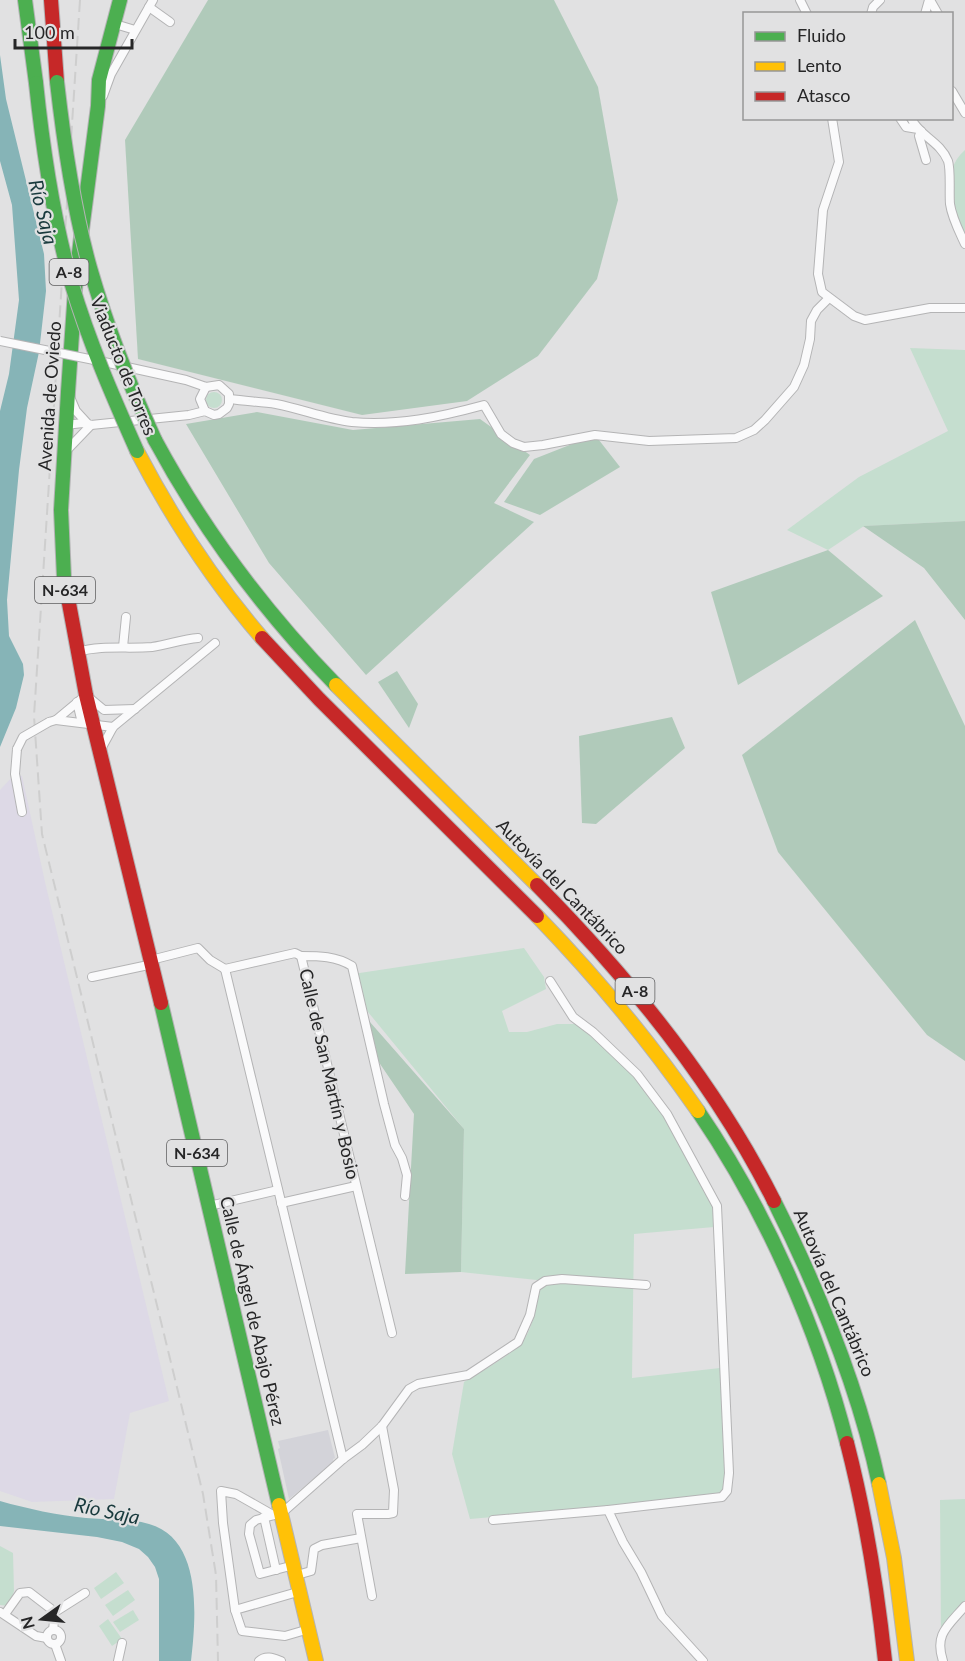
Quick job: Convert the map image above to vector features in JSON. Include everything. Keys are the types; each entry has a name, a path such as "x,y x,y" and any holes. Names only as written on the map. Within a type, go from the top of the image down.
{"highway":[{"path":"25,0 36,83"},
{"name":"A-8","path":"30,0 36,83"},
{"name":"A-8","path":"51,0 57,80"},
{"path":"56,0 57,80"},
{"name":"Avenida de Oviedo","path":"111,793 99,726 82,699 77,652 66,596 62,559 63,458 76,276 98,106 99,80 120,0"},
{"name":"Viaducto de Torres","path":"57,80 69,177 87,263 112,340 155,440"},
{"name":"Viaducto de Torres","path":"36,83 48,177 69,274 93,349 137,451"},
{"name":"Autovía del Cantábrico","path":"155,440 213,538 267,610 328,677 610,961 677,1043 733,1126 769,1187 801,1252 850,1375 872,1448 887,1512 900,1591 907,1661"},
{"name":"Autovía del Cantábrico","path":"137,451 188,540 261,637 595,976 668,1067 716,1140 749,1197 787,1274 836,1402 861,1493 871,1545 879,1594 885,1661"},
{"name":"Calle de Ángel de Abajo Pérez","path":"111,793 209,1206 277,1514 301,1591 316,1661"}],"street":[{"path":"872,12 880,0"},
{"path":"98,106 111,74 151,3 170,22"},
{"path":"115,24 135,30"},
{"path":"953,94 965,113"},
{"path":"832,120 839,162 823,210 818,274 820,288 829,298 854,316 865,320 930,308 965,308"},
{"path":"901,120 906,127 919,130 931,138 949,163 950,205 965,244"},
{"path":"912,120 919,130 926,160"},
{"path":"230,399 276,404 350,422 376,423 402,423 447,415 484,405 501,434 513,443 524,447 595,435 649,441 736,438 754,430 794,387 804,365 810,339 810,321 829,298"},
{"path":"0,340 186,380 206,387 215,384 224,387 230,399 224,412 214,415 205,411 189,415 89,426 65,425"},
{"path":"205,411 200,399 206,387"},
{"path":"68,392 76,411 89,426"},
{"path":"63,458 71,444 89,426"},
{"path":"123,647 126,617"},
{"path":"77,652 90,648 153,647 198,638"},
{"path":"52,721 99,726 137,709 215,643"},
{"path":"22,812 15,774 17,749 23,737 52,721 82,699 104,710 137,709"},
{"path":"99,726 104,710"},
{"path":"92,977 198,948 210,960 225,969 295,953 301,956"},
{"name":"Calle de San Martín y Bosio","path":"392,1333 301,956 323,956 344,961 351,966 384,1104 406,1175 405,1196"},
{"path":"225,969 343,1459"},
{"path":"493,1520 722,1497 727,1491 729,1473 717,1206 667,1114 637,1074 593,1032 573,1017 550,981"},
{"path":"281,1203 356,1186"},
{"path":"209,1206 278,1190"},
{"path":"361,1538 322,1545 314,1550 310,1571 276,1570 260,1574 249,1534 250,1525 260,1518 277,1514 362,1445 382,1426 409,1389 418,1384 468,1376 518,1342 530,1315 536,1287 545,1281 562,1279 646,1285"},
{"path":"372,1596 357,1514 393,1513 393,1490 382,1426"},
{"path":"277,1514 236,1494 221,1491 235,1610 242,1631 285,1636 309,1629"},
{"path":"608,1510 662,1616 703,1661"},
{"path":"260,1518 276,1570"},
{"path":"235,1610 301,1591"},
{"path":"53,1630 61,1636 60,1642 55,1644 50,1643 47,1638 36,1636 3,1613 20,1593 24,1592 29,1592 39,1598 55,1612"},
{"path":"55,1612 85,1593"},
{"path":"943,1661 939,1648 941,1634 965,1606"},
{"path":"47,1638 53,1630 55,1612"},
{"path":"118,1661 122,1643"},
{"path":"55,1644 58,1660"},
{"path":"259,1661 263,1658 281,1661"}],"shaded area":[{"path":"15,774 22,776 45,882 169,1401 130,1413 114,1499 32,1502 0,1491 0,790"},
{"path":"328,1430 334,1462 289,1499 278,1441"}],"green space":[{"path":"208,0 554,0 598,87 618,200 597,279 538,356 467,401 362,415 138,359 125,140"},
{"path":"965,150 965,238 953,204 950,181 957,159"},
{"path":"910,348 965,350 965,521 864,526 828,550 787,530 859,477 948,431"},
{"path":"214,392 222,400 214,408 206,400"},
{"path":"257,412 353,430 480,419 530,455 494,503 534,522 366,675 269,563 186,424"},
{"path":"595,435 620,467 540,515 504,502 534,459"},
{"path":"965,521 965,620 924,568 863,526"},
{"path":"828,550 883,596 738,685 711,592"},
{"path":"915,620 965,726 965,1061 927,1035 778,852 742,755"},
{"path":"397,671 418,704 409,728 378,682"},
{"path":"672,717 685,748 596,824 582,823 579,736"},
{"path":"524,948 544,977 546,989 502,1011 509,1032 527,1032 557,1024 578,1024 635,1077 655,1101 679,1139 715,1206 714,1227 634,1234 632,1378 720,1368 727,1491 722,1497 470,1519 452,1454 464,1382 494,1364 526,1337 535,1312 537,1280 461,1272 464,1129 359,1001 353,974"},
{"path":"362,1013 464,1129 461,1272 405,1274 414,1114 374,1055"},
{"path":"965,1499 965,1606 941,1634 940,1500"},
{"path":"0,1546 13,1553 14,1591 9,1606 0,1605"},
{"path":"116,1572 124,1583 101,1599 94,1588"},
{"path":"128,1590 135,1600 113,1616 105,1605"},
{"path":"133,1610 139,1620 120,1632 113,1622"},
{"path":"108,1619 122,1639 112,1646 99,1626"}],"water":[{"path":"0,55 6,99 44,254 46,291 39,352 27,408 19,470 7,600 9,636 23,664 24,675 16,708 0,747 0,411 9,374 19,300 12,205 0,161"},
{"path":"0,1501 64,1515 141,1522 167,1532 179,1546 192,1582 194,1624 191,1661 159,1661 159,1579 155,1567 139,1549 122,1542 97,1537 0,1526"}],"railway":[{"path":"80,0 34,716 42,834 203,1494 216,1575 218,1661"}],"traffic: fast":[{"path":"25,0 36,83"},
{"path":"68,598 64,578 61,510 76,276 98,106 99,80 120,0"},
{"path":"57,82 70,175 90,268 119,355 155,440"},
{"path":"36,83 50,185 59,235 72,285 110,390 137,451"},
{"path":"155,440 194,506 237,569 284,628 336,685"},
{"path":"161,1003 279,1505"},
{"path":"698,1111 745,1188 787,1271 821,1357 847,1443"},
{"path":"774,1201 836,1339 860,1411 879,1484"}],"traffic: slow":[{"path":"137,451 194,548 262,638"},
{"path":"336,685 537,885"},
{"path":"537,916 622,1010 698,1111"},
{"path":"879,1484 894,1558 907,1661"},
{"path":"279,1505 316,1661"}],"traffic: jam":[{"path":"51,0 57,82"},
{"path":"68,598 86,695 161,1003"},
{"path":"262,638 319,699 537,916"},
{"path":"537,885 605,957 668,1034 725,1115 774,1201"},
{"path":"847,1443 870,1551 885,1661"}],"water label":[{"name":"Río Saja","path":"43,212"},
{"name":"Río Saja","path":"107,1511"}]}
